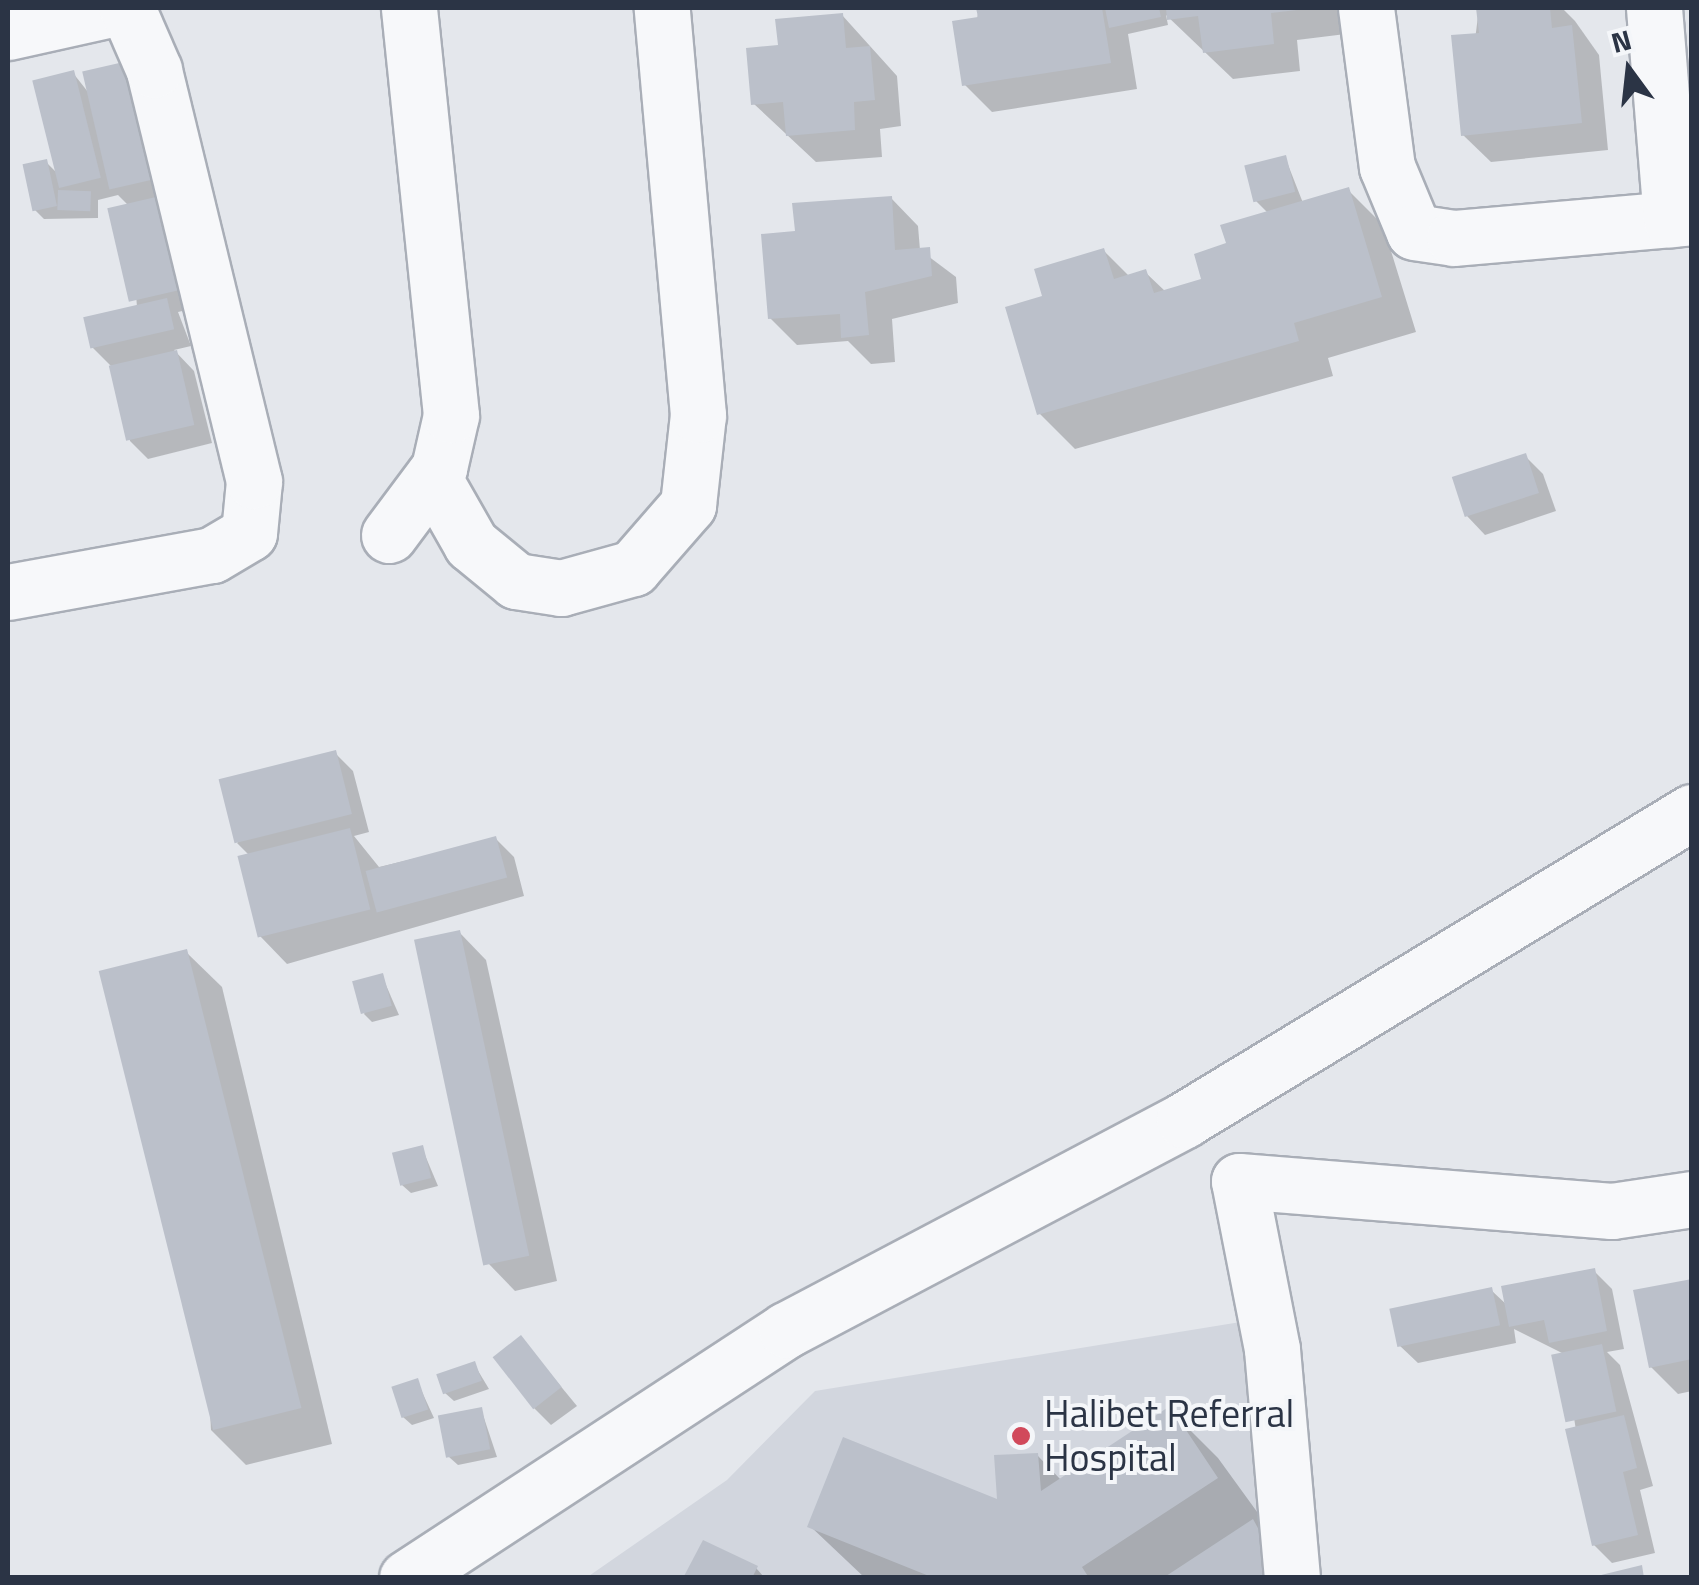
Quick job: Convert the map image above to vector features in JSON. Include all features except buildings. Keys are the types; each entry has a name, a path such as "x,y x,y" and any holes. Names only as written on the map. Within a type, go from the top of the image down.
{"street":[{"path":"8,32 116,8"},
{"path":"8,592 212,555 249,533 254,481 154,70 127,8"},
{"path":"388,535 434,477 451,416 409,8"},
{"path":"434,477 471,544 516,580 561,588 633,568 688,505 698,415 662,8"},
{"path":"1366,8 1388,168 1414,232 1454,238 1681,218 1654,8"},
{"path":"407,1578 786,1330 1184,1120 1692,812"},
{"path":"1184,1120 1239,1181 1272,1348 1292,1578"},
{"path":"1239,1181 1612,1211 1692,1199"}],"shaded area":[{"name":"Halibet Referral Hospital","path":"1259,1319 1285,1577 586,1578 727,1480 815,1391"}],"place":[{"name":"Halibet Referral Hospital","path":"1021,1436"}]}
